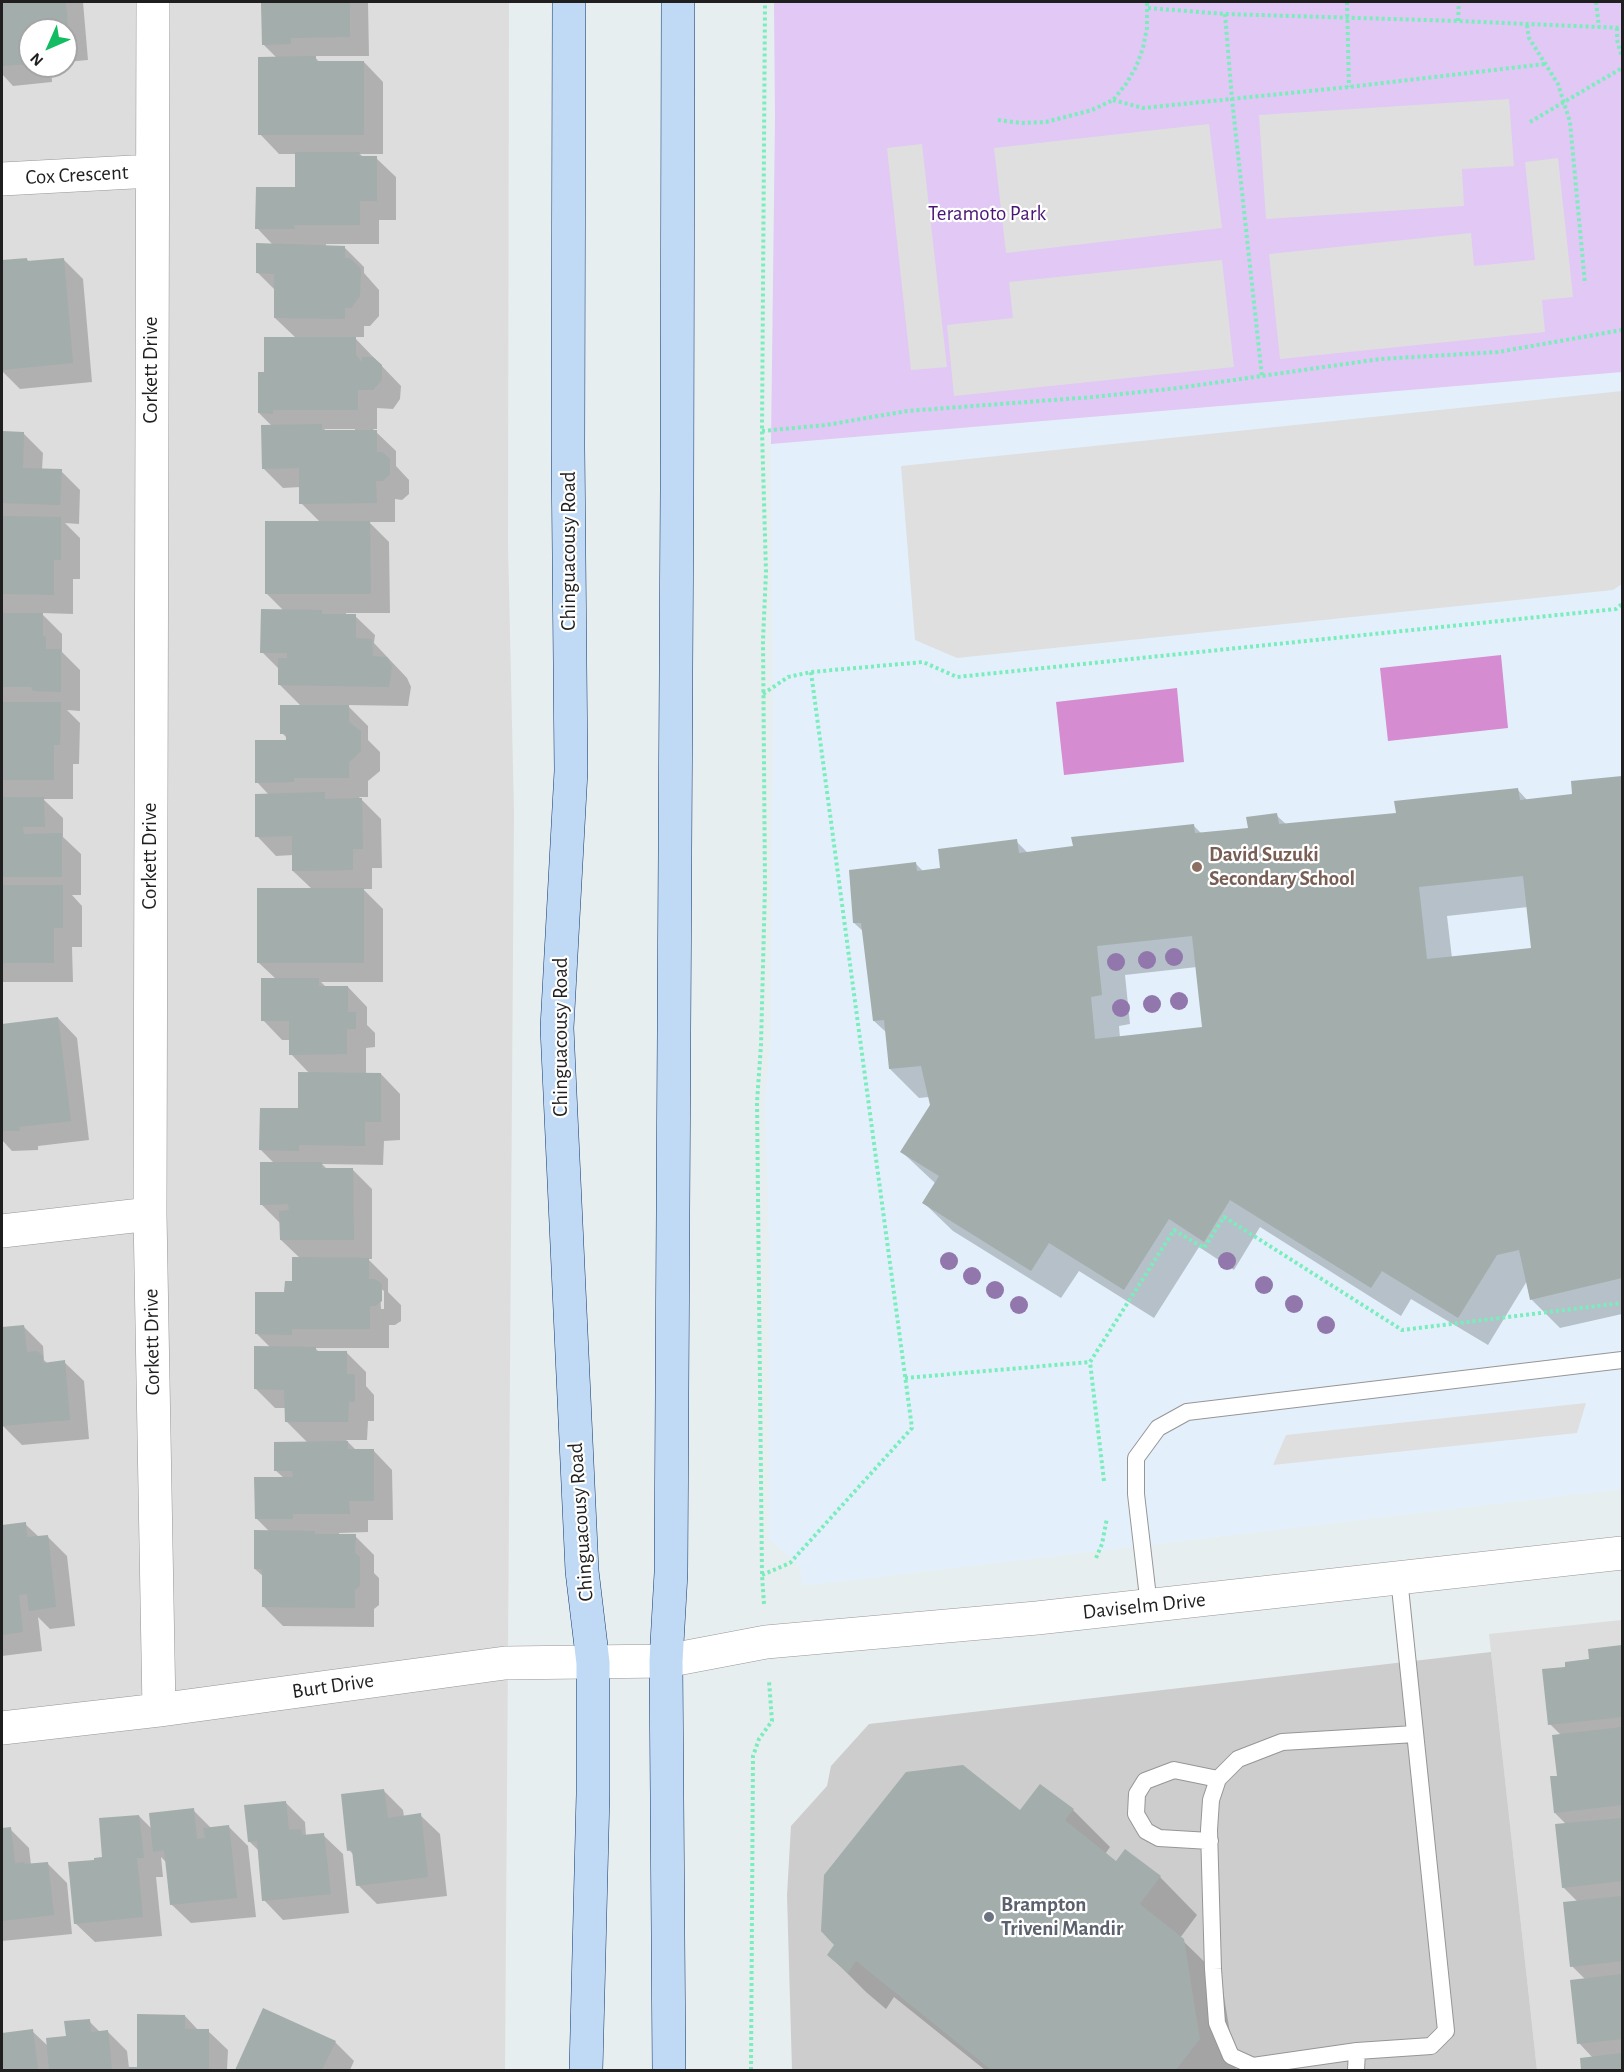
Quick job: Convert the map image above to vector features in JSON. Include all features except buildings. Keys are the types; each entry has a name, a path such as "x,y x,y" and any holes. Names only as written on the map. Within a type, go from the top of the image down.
{"main road":[{"name":"Chinguacousy Road","path":"569,2 568,447 571,771 557,1028 582,1572 593,1663 593,1794 586,2070"},
{"path":"669,2070 666,1661 671,1573 678,490 678,2"}],"street":[{"name":"Corkett Drive","path":"153,2 150,1214 159,1710"},
{"name":"Cox Crescent","path":"2,179 152,171"},
{"path":"2,1230 150,1214"},
{"name":"Daviselm Drive","path":"666,1661 766,1642 1037,1618 1623,1553"},
{"name":"Burt Drive","path":"2,1728 159,1710 506,1663 666,1661"}],"lane":[{"path":"1149,1606 1136,1494 1136,1458 1158,1428 1187,1412 1623,1360"},
{"path":"1399,1578 1446,2031 1431,2046 1357,2051 1253,2066 1231,2056 1217,2023 1212,1969 1211,1800 1218,1779 1238,1759 1282,1742 1415,1734"},
{"path":"1210,1841 1159,1838 1146,1831 1136,1814 1137,1794 1145,1781 1174,1770 1218,1779"},
{"path":"1356,2070 1357,2051"}],"path":[{"path":"762,1587 757,1102 761,1045 765,886 763,602 766,572 762,431 765,2"},
{"path":"998,120 1021,123 1046,122 1092,110 1113,100 1136,67 1145,38 1147,2"},
{"path":"1347,2 1349,87"},
{"path":"1458,21 1459,2"},
{"path":"1596,2 1599,27"},
{"path":"1148,8 1225,14 1623,28"},
{"path":"1225,14 1262,377"},
{"path":"1527,25 1529,38 1558,84 1570,122 1585,284"},
{"path":"1617,28 1617,40 1623,57"},
{"path":"1113,100 1143,108 1545,64"},
{"path":"1530,122 1623,68"},
{"path":"762,431 826,425 907,411 1093,397 1262,377 1380,359 1498,352 1623,330"},
{"path":"763,694 788,677 811,672 923,662 957,677 1616,609 1623,604"},
{"path":"762,1575 790,1563 912,1428 811,672"},
{"path":"1104,1487 1090,1362 1174,1230 1204,1248 1224,1217 1402,1330 1623,1303"},
{"path":"905,1378 1090,1362"},
{"path":"1096,1558 1106,1528 1107,1509"},
{"path":"751,2070 753,1756 759,1739 772,1721"}],"shaded area":[{"path":"2,2 509,2 508,544 514,813 505,2070 2,2070"},
{"path":"1509,99 1514,166 1462,169 1464,206 1266,219 1259,115"},
{"path":"1209,124 1222,228 1006,253 994,148"},
{"path":"922,144 947,367 911,370 887,148"},
{"path":"1558,158 1573,297 1542,300 1545,332 1280,359 1269,254 1471,233 1474,266 1535,260 1525,162"},
{"path":"1222,260 1234,367 954,396 947,325 1013,318 1009,282"},
{"name":"David Suzuki Secondary School","path":"1622,372 1622,1489 802,1586 800,1566 769,1539 769,1236 765,1101 771,1037 773,697 771,444"},
{"path":"1622,391 1622,584 1613,590 957,658 915,640 901,466"},
{"path":"1501,655 1508,728 1388,741 1380,668"},
{"path":"1177,688 1184,762 1064,775 1056,702"},
{"path":"1586,1403 1577,1433 1273,1465 1286,1435"},
{"path":"1622,1620 1622,2070 1537,2070 1489,1634"},
{"path":"1491,1652 1537,2070 792,2070 787,1895 791,1826 827,1786 831,1766 869,1724"}],"green space":[{"name":"Teramoto Park","path":"774,2 1622,2 1622,372 771,444"}],"place":[{"name":"David Suzuki Secondary School","path":"1197,867"},
{"name":"Brampton Triveni Mandir","path":"989,1917"}]}
